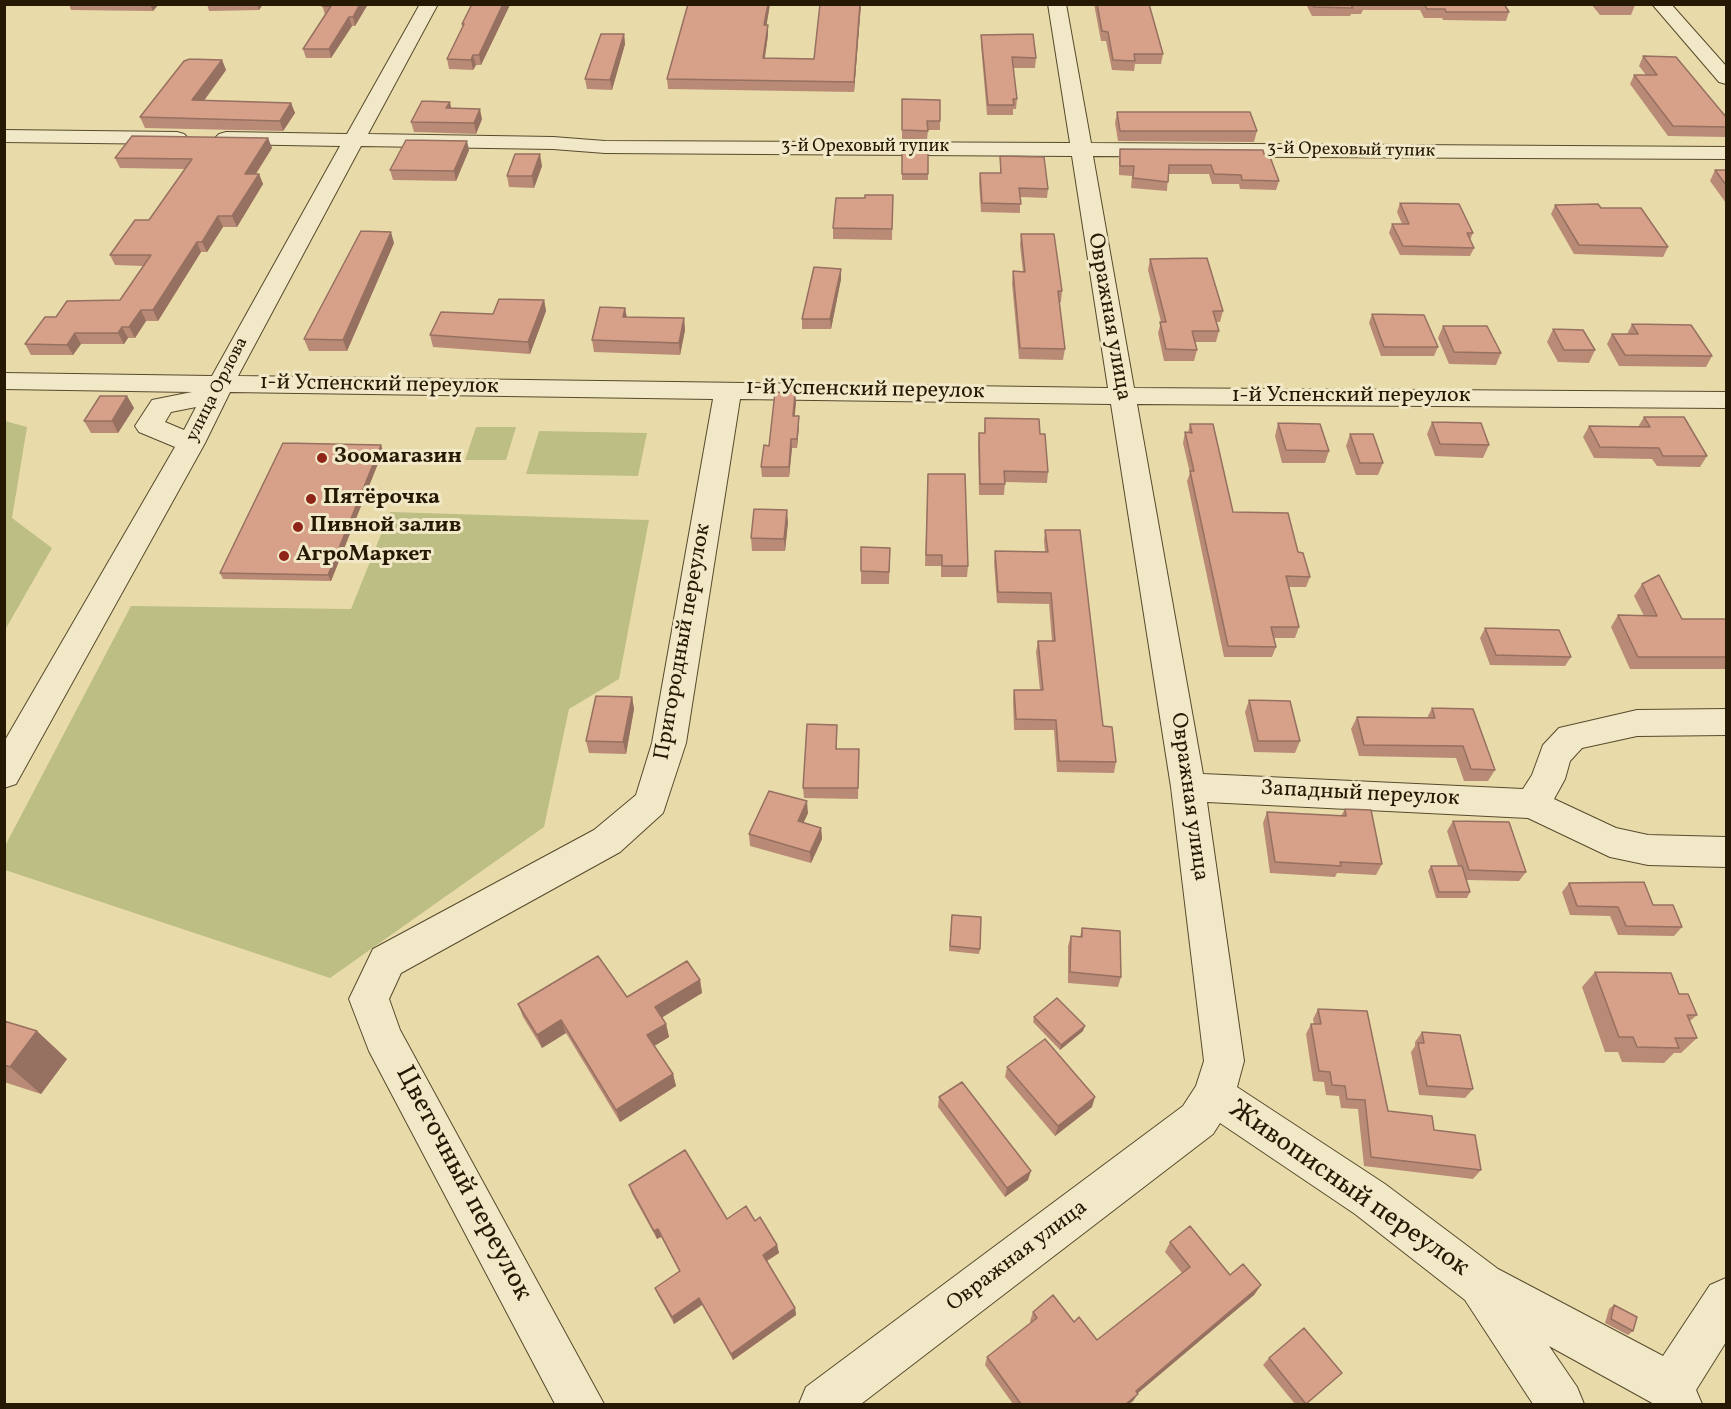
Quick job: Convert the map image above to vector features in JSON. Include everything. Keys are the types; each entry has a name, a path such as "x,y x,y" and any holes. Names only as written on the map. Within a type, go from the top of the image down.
{"street":[{"name":"улица Орлова","path":"4,774 191,442 353,140 429,4"},
{"name":"Овражная улица","path":"823,1404 1198,1120 1214,1095 1224,1061 1188,787 1057,4"},
{"path":"1661,4 1726,78"},
{"name":"3-й Ореховый тупик","path":"4,136 553,143 605,147 1726,153"},
{"name":"1-й Успенский переулок","path":"4,381 219,389 728,389 1121,396 1726,400"},
{"path":"191,442 148,426 161,406 219,389"},
{"name":"Пригородный переулок","path":"387,961 607,841 651,803 669,743 728,389"},
{"path":"1532,804 1548,779 1555,755 1571,737 1637,723 1726,722"},
{"name":"Западный переулок","path":"1188,787 1532,804 1610,842 1648,850 1726,852"},
{"name":"Цветочный переулок","path":"387,961 369,999 383,1038 580,1404"},
{"name":"Живописный переулок","path":"1214,1095 1370,1199 1480,1284 1560,1404"},
{"path":"1480,1284 1674,1395 1726,1301"}],"green space":[{"path":"5,421 27,427 12,518 52,548 5,630"},
{"path":"476,427 516,427 506,460 465,460"},
{"path":"539,431 647,433 638,476 526,474"},
{"path":"390,512 649,520 619,679 569,709 544,827 330,978 5,870 5,846 131,606 351,609"}],"building":[{"path":"323,4 360,4 329,49 303,49 331,6 322,6"},
{"path":"472,4 503,4 479,55 473,55 471,60 447,59 464,24 462,24"},
{"path":"688,4 768,4 764,25 768,25 763,58 814,59 820,4 860,4 854,82 667,79"},
{"path":"1097,4 1149,4 1163,54 1134,54 1135,61 1113,60 1108,32 1102,31"},
{"path":"1312,4 1364,5 1351,5 1353,8 1314,7"},
{"path":"1424,4 1504,4 1509,12 1446,12 1445,9 1427,9"},
{"path":"601,34 624,34 610,80 585,79"},
{"path":"1033,34 1036,58 1012,57 1017,99 1013,99 1014,105 988,105 981,35"},
{"path":"1643,56 1676,57 1726,117 1726,127 1673,126 1634,75 1657,75"},
{"path":"190,59 222,60 192,100 291,103 280,121 140,117 184,61"},
{"path":"902,99 940,100 940,121 927,121 928,131 902,130"},
{"path":"422,101 450,102 446,108 480,109 474,123 411,122"},
{"path":"1117,112 1250,112 1257,131 1120,131"},
{"path":"132,136 268,138 245,174 259,174 232,216 218,216 202,242 197,242 153,310 141,310 129,327 122,327 118,333 75,333 67,345 25,344 45,317 56,317 67,301 120,300 151,255 110,255 135,220 149,220 192,159 115,158"},
{"path":"406,140 467,141 454,171 390,170"},
{"path":"1120,149 1263,150 1264,154 1269,154 1279,181 1242,180 1241,175 1214,174 1211,165 1169,165 1168,182 1133,178 1134,166 1120,166"},
{"path":"902,151 928,152 928,174 902,174"},
{"path":"515,154 540,154 532,176 507,176"},
{"path":"1000,156 1044,157 1048,189 1019,188 1021,204 982,203 980,173 1001,173"},
{"path":"1715,170 1726,170 1726,185"},
{"path":"865,195 893,195 892,229 833,228 836,198 865,198"},
{"path":"1400,203 1459,204 1473,233 1467,233 1474,248 1403,246 1392,224 1409,224"},
{"path":"1598,204 1601,208 1641,208 1668,247 1579,245 1555,205"},
{"path":"361,231 391,232 343,340 304,339"},
{"path":"1021,234 1054,234 1062,291 1058,291 1065,349 1020,348 1013,271 1025,272"},
{"path":"1207,258 1223,311 1213,311 1219,331 1192,331 1197,350 1166,349 1160,322 1166,322 1150,259"},
{"path":"814,267 841,269 830,319 802,319"},
{"path":"499,299 544,300 528,342 430,335 441,312 493,314"},
{"path":"600,307 625,308 623,317 684,318 679,343 592,340"},
{"path":"1372,314 1424,315 1438,347 1384,347"},
{"path":"1632,324 1691,325 1712,356 1625,355 1612,334 1638,334"},
{"path":"1443,326 1487,326 1501,353 1454,352"},
{"path":"1553,329 1583,330 1595,350 1564,350"},
{"path":"775,392 795,393 793,416 799,416 797,439 791,439 789,467 761,467 764,445 769,446"},
{"path":"100,396 127,396 112,421 84,421"},
{"path":"1644,417 1684,417 1707,456 1663,456 1659,448 1600,447 1589,426 1650,427"},
{"path":"985,418 1039,419 1040,434 1045,434 1048,472 1004,471 1005,484 980,484 979,433 985,433"},
{"path":"1432,422 1481,423 1489,445 1440,444"},
{"path":"1278,423 1320,424 1329,451 1286,450"},
{"path":"1190,424 1213,424 1233,512 1288,513 1298,552 1303,553 1310,577 1286,576 1299,627 1271,627 1276,647 1228,646 1190,471 1194,471 1185,432 1192,433"},
{"path":"1350,434 1373,434 1383,463 1360,463"},
{"path":"283,443 381,445 328,575 220,573"},
{"path":"928,474 965,474 968,566 942,566 942,555 926,555"},
{"path":"754,509 787,510 784,539 751,538"},
{"path":"1045,530 1080,530 1103,726 1112,727 1116,762 1059,761 1056,720 1016,719 1014,690 1043,690 1038,641 1055,641 1051,593 998,592 995,551 1048,552"},
{"path":"861,547 890,548 889,572 861,571"},
{"path":"1659,575 1682,619 1726,619 1726,657 1638,657 1618,615 1657,616 1642,584"},
{"path":"1485,628 1559,630 1571,657 1496,655"},
{"path":"596,696 632,697 623,742 586,741"},
{"path":"1249,700 1290,701 1300,741 1258,741"},
{"path":"1432,708 1473,709 1495,770 1471,769 1463,746 1364,745 1357,717 1435,718"},
{"path":"807,724 837,725 836,749 859,749 858,788 803,788"},
{"path":"769,791 807,801 798,821 821,828 810,852 749,834"},
{"path":"1345,809 1371,810 1382,864 1340,862 1341,866 1275,862 1267,812 1346,816"},
{"path":"1453,821 1509,822 1526,872 1469,870"},
{"path":"1431,866 1462,866 1470,892 1439,892"},
{"path":"1644,882 1653,905 1673,905 1682,927 1626,926 1618,907 1577,906 1569,883"},
{"path":"952,915 981,917 980,949 950,946"},
{"path":"1082,928 1120,931 1121,977 1070,972 1071,936 1082,937"},
{"path":"598,956 627,997 687,961 700,980 655,1007 666,1024 647,1035 673,1074 616,1110 561,1020 537,1035 518,1004"},
{"path":"1595,972 1671,973 1679,994 1688,994 1697,1015 1687,1015 1697,1038 1675,1038 1679,1048 1637,1047 1633,1037 1619,1037"},
{"path":"1057,998 1085,1026 1061,1045 1034,1017"},
{"path":"1318,1009 1367,1011 1388,1111 1432,1116 1434,1130 1475,1135 1481,1170 1371,1157 1365,1100 1347,1099 1345,1086 1332,1085 1330,1072 1319,1071 1311,1024 1321,1024"},
{"path":"4,1021 37,1031 10,1067 4,1065"},
{"path":"1422,1032 1460,1035 1473,1089 1427,1086 1418,1043 1424,1043"},
{"path":"1045,1039 1095,1097 1058,1126 1007,1067"},
{"path":"962,1082 1031,1171 1007,1188 939,1097"},
{"path":"685,1150 727,1219 746,1206 755,1221 760,1217 777,1245 763,1255 795,1308 731,1354 699,1298 672,1317 655,1288 680,1271 658,1229 654,1231 629,1185"},
{"path":"1190,1226 1230,1275 1243,1264 1261,1285 1136,1391 1138,1394 1126,1404 1021,1404 987,1357 1037,1318 1033,1312 1053,1295 1074,1322 1079,1317 1097,1340 1190,1267 1170,1242"},
{"path":"1614,1305 1637,1317 1633,1331 1611,1319"},
{"path":"1304,1328 1342,1373 1306,1404 1269,1358"}],"place":[{"name":"Зоомагазин","path":"322,458"},
{"name":"Пятёрочка","path":"311,499"},
{"name":"Пивной залив","path":"298,527"},
{"name":"АгроМаркет","path":"284,556"}]}
